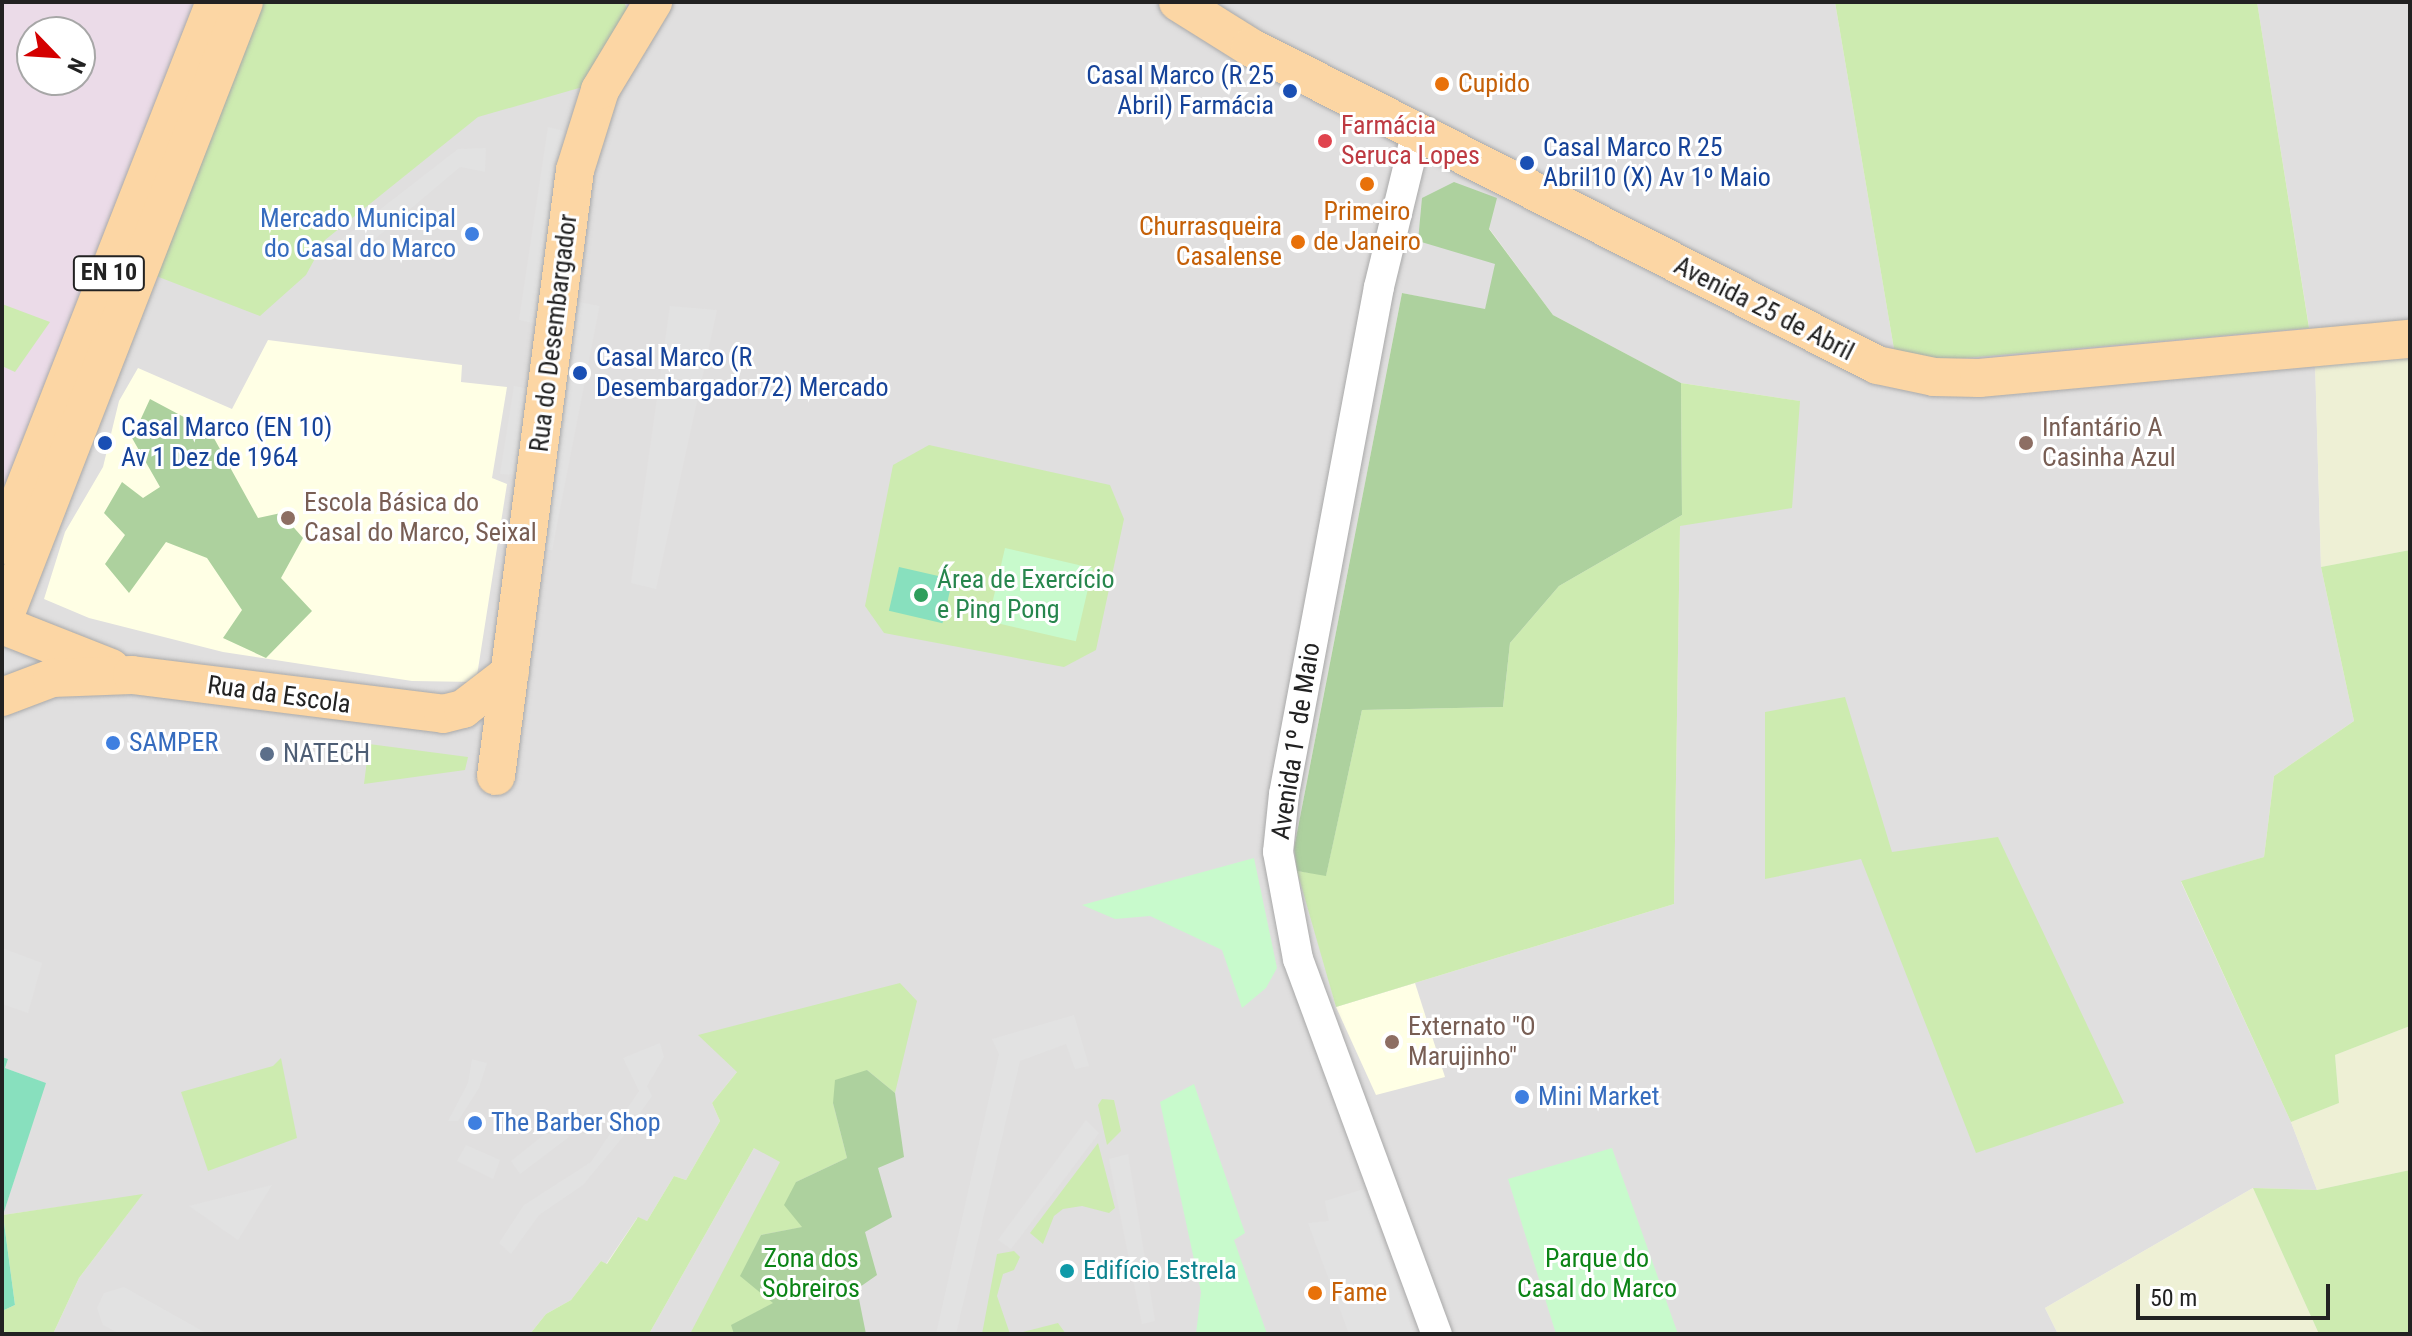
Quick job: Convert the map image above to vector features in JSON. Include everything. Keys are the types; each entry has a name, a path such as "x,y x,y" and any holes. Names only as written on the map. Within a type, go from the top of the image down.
{"main road":[{"name":"EN 10","path":"2,545 215,2"},
{"name":"EN 10","path":"2,624 244,2"},
{"name":"Rua do Desembargador","path":"496,776 575,170 600,90 653,2"},
{"name":"Avenida 25 de Abril","path":"1178,2 1250,47 1849,354 1903,372 1979,378 2410,339"},
{"name":"Rua da Escola","path":"2,624 132,675"},
{"name":"Rua da Escola","path":"2,697 52,678 132,675 426,715 463,709 510,673"},
{"name":"Rua da Escola","path":"426,715 474,742 496,776"}],"street":[{"name":"Avenida 1º de Maio","path":"1417,131 1395,202 1284,794 1278,852 1298,959 1437,1334"}],"shaded area":[{"path":"2,2 230,2 2,535"},
{"path":"230,2 1835,2 1894,349 2309,327 2257,2 2410,2 2410,356 2315,362 2321,567 2354,721 2274,776 2264,857 2181,882 2291,1122 2317,1190 2253,1188 2045,1308 2058,1334 649,1334 754,1148 737,1072 712,1103 720,1121 686,1180 674,1176 647,1221 637,1218 606,1264 601,1261 571,1300 546,1314 530,1334 53,1334 79,1278 142,1195 3,1215 45,1083 5,1068 8,1059 2,1057 2,577","holes":["1455,182 1553,315 1681,383 1799,401 1680,525 1674,904 1336,1007 1294,848 1402,293 1485,310 1496,264"]},
{"path":"548,127 572,133 537,324 519,320"},
{"path":"486,148 485,172 460,167 349,261 342,239 458,149"},
{"path":"574,301 600,306 552,550 526,545"},
{"path":"670,306 717,310 656,589 631,583"},
{"name":"Escola Básica do Casal do Marco, Seixal","path":"268,340 462,365 461,382 507,387 492,478 507,484 476,682 412,681 223,652 89,618 44,599 65,532 103,467 119,401 138,368 232,409"},
{"path":"2410,356 2410,550 2321,567 2315,362"},
{"path":"514,386 531,389 520,475 500,474"},
{"path":"2,948 42,963 28,1013 2,1004"},
{"name":"Externato \"O Marujinho\"","path":"1415,983 1445,1077 1376,1095 1336,1007"},
{"path":"1074,1015 1089,1066 1075,1069 1066,1044 1020,1061 956,1334 936,1334 999,1054 992,1039"},
{"path":"2410,1026 2410,1170 2317,1190 2291,1122 2339,1103 2335,1055"},
{"path":"660,1043 664,1057 647,1086 652,1096 583,1185 539,1215 511,1254 499,1243 524,1205 591,1162 639,1091 623,1058"},
{"path":"472,1059 487,1063 479,1088 458,1121 448,1121 468,1083"},
{"path":"1086,1120 1099,1133 1011,1249 998,1240"},
{"path":"556,1125 569,1137 520,1174 511,1161"},
{"path":"466,1145 500,1160 493,1179 457,1161"},
{"path":"1128,1154 1155,1321 1142,1324 1109,1159"},
{"path":"272,1185 238,1240 189,1206"},
{"path":"2253,1188 2319,1334 2058,1334 2045,1308"},
{"path":"1364,1189 1414,1334 1349,1334 1308,1223 1329,1221 1325,1201"},
{"path":"124,1287 208,1334 120,1334 103,1325 97,1308 104,1293"}],"green space":[{"path":"262,2 624,2 628,11 586,86 478,117 325,240 306,275 260,316 156,276"},
{"path":"1835,2 2257,2 2309,328 1931,361 1894,349"},
{"path":"1454,182 1497,198 1489,229 1553,315 1681,383 1682,515 1559,586 1510,643 1503,707 1362,710 1326,876 1297,871 1294,848 1402,293 1485,309 1495,264 1418,241 1422,198"},
{"path":"2,304 50,322 15,372 2,366"},
{"path":"1681,383 1800,401 1792,508 1680,526 1674,904 1336,1007 1297,871 1326,875 1362,710 1503,707 1510,643 1559,586 1682,515"},
{"path":"150,399 210,431 258,518 281,513 303,538 281,578 312,611 266,658 223,638 242,610 207,558 166,542 129,593 105,564 125,535 104,513 122,482 143,498 160,487 132,438"},
{"path":"929,445 1110,485 1124,519 1096,650 1064,667 884,633 865,606 893,465"},
{"path":"1005,548 1093,568 1076,641 988,621"},
{"path":"2410,550 2410,1026 2335,1055 2339,1103 2291,1122 2181,881 2264,857 2274,776 2354,721 2321,567"},
{"name":"Área de Exercício e Ping Pong","path":"899,567 953,579 942,623 889,611"},
{"path":"1845,697 1892,852 1998,837 2124,1103 1976,1153 1861,859 1765,879 1765,712"},
{"path":"369,744 468,757 465,770 364,784"},
{"path":"1254,858 1277,968 1266,988 1242,1008 1222,950 1150,916 1115,919 1082,905"},
{"path":"900,983 917,1001 895,1093 867,1070 833,1103 847,1158 796,1182 803,1227 761,1235 741,1276 774,1303 732,1325 734,1334 690,1334 780,1162 754,1148 649,1334 530,1334 546,1314 571,1300 601,1261 607,1264 638,1217 647,1221 674,1176 686,1180 720,1121 712,1103 737,1072 698,1035"},
{"path":"2,1057 8,1059 5,1068 46,1083 3,1215 15,1305 2,1311"},
{"path":"281,1058 297,1138 208,1171 181,1092 273,1066"},
{"name":"Zona dos Sobreiros","path":"867,1070 895,1093 904,1157 878,1168 892,1217 865,1232 877,1275 857,1289 866,1334 734,1334 731,1325 773,1303 740,1276 761,1235 802,1227 784,1205 796,1182 847,1158 833,1103 835,1080"},
{"path":"1194,1084 1245,1233 1234,1240 1267,1334 1196,1334 1201,1292 1160,1102"},
{"path":"1102,1099 1114,1100 1121,1131 1107,1145 1098,1105"},
{"path":"1098,1143 1115,1208 1109,1213 1082,1206 1063,1209 1054,1216 1043,1244 1030,1233"},
{"name":"Parque do Casal do Marco","path":"1612,1148 1678,1334 1556,1334 1508,1179"},
{"path":"2410,1170 2410,1334 2319,1334 2253,1188 2317,1190"},
{"path":"143,1194 79,1278 53,1334 2,1334 2,1311 15,1305 3,1215"},
{"path":"1014,1251 1020,1257 1014,1270 1003,1274 997,1296 1010,1334 982,1334 997,1254"},
{"path":"1058,1323 1066,1334 1015,1334"}],"place":[{"name":"Cupido","path":"1442,84"},
{"name":"Casal Marco (R 25 Abril) Farmácia","path":"1290,91"},
{"name":"Farmácia Seruca Lopes","path":"1325,141"},
{"name":"Casal Marco R 25 Abril10 (X) Av 1º Maio","path":"1527,163"},
{"name":"Primeiro de Janeiro","path":"1367,184"},
{"name":"Mercado Municipal do Casal do Marco","path":"472,234"},
{"name":"Churrasqueira Casalense","path":"1298,242"},
{"name":"Casal Marco (R Desembargador72) Mercado","path":"580,373"},
{"name":"Casal Marco (EN 10) Av 1 Dez de 1964","path":"105,443"},
{"name":"Infantário A Casinha Azul","path":"2026,443"},
{"name":"Escola Básica do Casal do Marco, Seixal","path":"288,518"},
{"name":"Área de Exercício e Ping Pong","path":"921,595"},
{"name":"SAMPER","path":"113,743"},
{"name":"NATECH","path":"267,754"},
{"name":"Externato \"O Marujinho\"","path":"1392,1042"},
{"name":"Mini Market","path":"1522,1097"},
{"name":"The Barber Shop","path":"475,1123"},
{"name":"Edifício Estrela","path":"1067,1271"},
{"name":"Fame","path":"1315,1293"}]}
